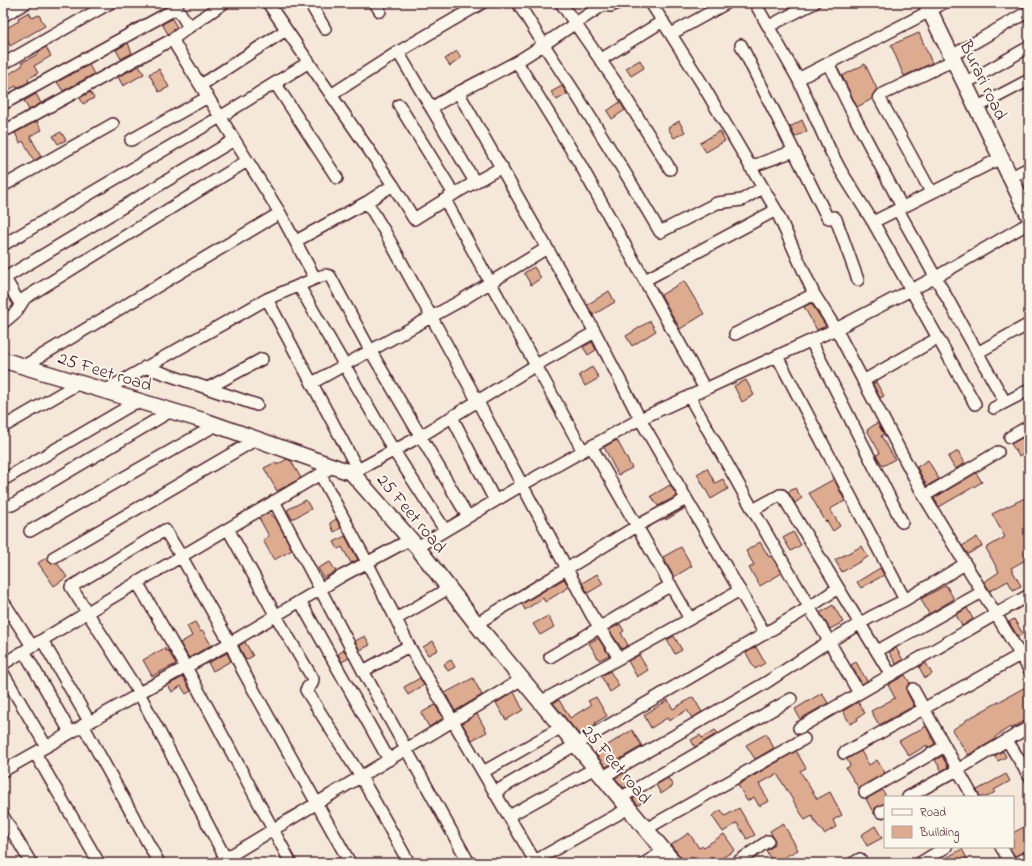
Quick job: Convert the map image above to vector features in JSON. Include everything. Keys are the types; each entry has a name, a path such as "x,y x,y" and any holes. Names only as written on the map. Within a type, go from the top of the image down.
{"street":[{"path":"3,16 26,3"},
{"path":"3,64 110,3"},
{"path":"8,129 173,39 224,3"},
{"path":"268,3 414,218 502,167"},
{"path":"310,3 326,29"},
{"path":"331,95 398,52 482,3"},
{"path":"518,3 627,176 660,232 717,203 742,200 762,188"},
{"path":"561,3 619,87 670,169"},
{"path":"431,108 458,92 517,62 603,5 611,6 618,3"},
{"path":"651,3 701,82 776,210 814,294 836,329 924,496 1029,669"},
{"path":"671,34 727,3"},
{"path":"755,3 798,79 840,171 873,222 975,404"},
{"path":"769,26 814,3"},
{"path":"3,104 176,5 189,28"},
{"path":"798,79 934,5"},
{"name":"Burari road","path":"934,5 1001,158 1029,216"},
{"path":"931,192 879,98 882,95 957,56 1029,11"},
{"path":"600,60 663,21"},
{"path":"201,85 286,30"},
{"path":"173,39 280,213 315,278"},
{"path":"741,45 826,216 829,218 834,217 836,219 858,280"},
{"path":"973,79 1029,47"},
{"path":"398,52 475,182"},
{"name":"Burari road","path":"957,56 973,79 985,104 1024,170 1029,193"},
{"path":"3,245 220,117 309,62"},
{"path":"517,62 580,164 705,389"},
{"path":"828,63 900,209 1005,402"},
{"path":"985,104 1029,80"},
{"path":"275,83 337,178"},
{"path":"458,92 595,332 640,419 765,634"},
{"path":"132,140 208,97"},
{"path":"399,105 449,197 491,283 536,365 637,526 690,619"},
{"path":"3,186 113,124"},
{"path":"20,304 4,276 234,140"},
{"path":"750,167 794,151"},
{"path":"873,222 1001,158"},
{"path":"3,323 16,312 25,298 247,161"},
{"path":"296,241 393,186"},
{"path":"367,202 386,232 591,614 619,658"},
{"path":"645,280 776,210"},
{"path":"11,365 280,213"},
{"path":"3,771 230,643 320,588 367,562 445,530 640,419 836,329 936,277 1029,223"},
{"path":"312,383 460,301 547,248"},
{"path":"104,391 267,299 315,278 326,275 332,279 370,350 468,517"},
{"path":"299,286 394,451 445,530"},
{"path":"735,334 814,294"},
{"path":"267,299 312,383 355,471 421,436 536,365 595,332"},
{"path":"977,352 1029,324"},
{"path":"863,381 938,338"},
{"path":"811,341 902,522"},
{"path":"777,356 905,600"},
{"path":"208,388 262,359"},
{"name":"25 Feet road","path":"11,365 79,383 171,411 334,466 355,471 414,543 476,624 674,863"},
{"path":"145,368 257,405"},
{"path":"3,427 79,383"},
{"path":"994,408 1029,390"},
{"path":"689,396 859,693"},
{"path":"3,480 138,401"},
{"path":"12,505 171,411"},
{"path":"452,417 495,501"},
{"path":"30,531 216,425"},
{"path":"1010,437 1029,426"},
{"path":"54,557 257,439"},
{"path":"924,496 998,452"},
{"path":"3,664 137,582 334,466"},
{"path":"320,474 367,562 409,646 509,816 534,862 791,699"},
{"path":"753,510 782,495 891,675"},
{"path":"476,624 637,526 686,499"},
{"path":"274,501 363,670 469,863"},
{"path":"228,529 313,679 312,684 306,690 361,777 409,863"},
{"path":"350,863 316,804 242,669 230,643 165,530 71,587 139,693 224,862 272,830 316,804 361,777 522,679"},
{"path":"509,816 599,772 767,682 829,642 905,600 965,564"},
{"path":"137,582 186,667 291,863"},
{"path":"550,657 671,586"},
{"path":"396,619 449,588"},
{"path":"495,792 765,634 838,588"},
{"path":"540,702 740,590"},
{"path":"877,651 982,592"},
{"path":"799,728 1029,595"},
{"path":"3,601 70,732"},
{"path":"300,601 389,760"},
{"path":"42,640 159,863"},
{"path":"363,670 409,646"},
{"path":"844,753 1020,654"},
{"path":"3,673 46,746"},
{"path":"913,689 959,769 971,796"},
{"path":"483,772 562,727"},
{"path":"910,796 959,769 1029,727"},
{"path":"646,829 804,739"},
{"path":"1007,740 1029,776"},
{"path":"865,792 945,746"},
{"path":"35,753 99,863"},
{"path":"3,816 31,863"},
{"path":"736,863 768,841"},
{"path":"920,863 944,848"},
{"path":"1002,848 1011,863"},
{"path":"646,863 664,851"},
{"path":"1018,863 1029,856"}],"building":[{"path":"29,12 32,18 39,15 45,26 10,46 3,30 19,21 18,18"},
{"path":"172,19 177,27 168,34 162,24"},
{"path":"919,33 932,63 904,76 891,45"},
{"path":"128,43 132,53 121,59 116,50"},
{"path":"46,47 51,56 34,66 38,73 28,79 29,82 17,88 16,86 3,93 3,78 23,65 21,63 38,54 38,52"},
{"path":"457,51 461,58 450,66 445,59"},
{"path":"640,60 644,68 631,76 626,68"},
{"path":"865,64 877,89 872,96 872,99 857,107 842,76"},
{"path":"89,65 94,74 63,91 57,82"},
{"path":"139,66 144,74 123,86 118,77"},
{"path":"159,69 169,87 159,92 149,74"},
{"path":"562,86 567,94 557,100 551,92"},
{"path":"90,92 94,98 83,104 80,98"},
{"path":"36,94 41,103 29,110 24,101"},
{"path":"620,102 625,110 612,119 607,111"},
{"path":"802,120 807,131 795,137 790,127"},
{"path":"37,121 42,130 30,136 41,156 34,161 23,141 20,143 15,133"},
{"path":"679,121 685,132 674,138 668,128"},
{"path":"720,131 725,141 706,152 700,143"},
{"path":"61,132 66,140 58,144 53,136"},
{"path":"534,267 541,278 531,285 524,273"},
{"path":"684,281 704,314 680,329 661,295"},
{"path":"609,291 615,302 593,315 587,305"},
{"path":"811,303 826,326 817,330 804,307"},
{"path":"650,321 656,331 632,346 626,336"},
{"path":"592,342 596,350 588,355 583,347"},
{"path":"592,367 599,378 585,386 579,375"},
{"path":"746,380 754,395 742,402 734,386"},
{"path":"876,382 884,396 880,398 873,384"},
{"path":"877,423 884,434 881,436 895,459 883,466 876,455 880,453 867,430"},
{"path":"1029,434 1029,450 1019,456 1011,444"},
{"path":"617,440 632,468 618,475 604,447"},
{"path":"958,451 965,463 955,469 948,457"},
{"path":"287,459 291,461 301,478 277,491 264,468 276,462 277,465"},
{"path":"928,460 939,479 927,486 917,467"},
{"path":"707,468 715,483 723,479 728,489 711,499 697,474"},
{"path":"976,473 982,482 939,507 934,498"},
{"path":"834,479 845,501 830,509 840,526 833,531 809,493"},
{"path":"670,485 677,496 658,506 651,496"},
{"path":"795,488 802,498 795,503 788,492"},
{"path":"1029,496 1029,558 1011,568 1021,586 1013,590 1008,581 990,591 984,582 999,572 986,548 1005,537 992,514"},
{"path":"306,500 311,509 292,519 287,510"},
{"path":"684,509 666,520 665,518"},
{"path":"269,512 273,518 275,517 292,550 274,560 263,540 269,536 259,518"},
{"path":"336,519 341,528 334,532 330,523"},
{"path":"793,532 801,545 791,551 783,538"},
{"path":"345,536 358,560 351,563 342,547 338,549 334,542"},
{"path":"977,537 982,546 968,554 962,546"},
{"path":"760,542 769,557 771,556 782,573 760,586 749,568 754,565 746,551"},
{"path":"862,546 868,557 842,572 835,560"},
{"path":"681,547 692,566 674,577 663,557"},
{"path":"47,557 50,563 57,563 67,577 54,586 38,563"},
{"path":"330,562 336,571 324,578 318,568"},
{"path":"880,568 884,575 861,588 857,582"},
{"path":"597,574 603,584 588,593 582,583"},
{"path":"564,579 569,587 545,602 543,598 525,610 522,604"},
{"path":"946,585 954,599 929,614 921,599"},
{"path":"833,605 843,622 830,629 820,613"},
{"path":"967,608 973,619 962,626 956,615"},
{"path":"548,616 554,627 540,635 533,624"},
{"path":"1014,619 1023,634 1018,637 1009,622"},
{"path":"195,622 201,632 203,631 211,645 189,658 180,643 192,636 187,626"},
{"path":"620,624 624,631 621,633 628,645 622,649 609,630"},
{"path":"365,636 370,645 360,650 355,641"},
{"path":"674,636 682,650 675,654 667,640"},
{"path":"598,638 609,655 599,660 589,643"},
{"path":"433,641 438,650 428,655 423,647"},
{"path":"245,642 253,656 246,660 239,646"},
{"path":"756,647 765,663 755,669 746,653"},
{"path":"165,648 166,651 168,650 176,664 152,676 143,660"},
{"path":"896,648 903,660 896,664 889,652"},
{"path":"344,650 349,658 342,662 338,654"},
{"path":"227,653 231,661 213,671 208,663"},
{"path":"639,655 648,670 637,677 628,661"},
{"path":"451,660 455,667 448,671 444,664"},
{"path":"856,662 867,681 862,684 851,665"},
{"path":"926,663 932,674 925,678 919,667"},
{"path":"610,671 619,686 610,692 601,676"},
{"path":"905,675 910,683 907,686 907,692 914,706 879,725 871,711 895,698 888,685"},
{"path":"183,677 191,691 186,694 181,686 172,692 168,685"},
{"path":"420,678 424,685 408,695 404,687"},
{"path":"473,678 482,695 455,711 445,693"},
{"path":"1029,685 1029,718 1011,729 1010,727 995,737 996,739 968,755 952,730 966,720"},
{"path":"514,692 523,710 506,720 496,703"},
{"path":"822,693 828,703 800,719 795,709"},
{"path":"596,697 607,716 595,723 596,725 579,734 553,703 559,700 570,718 591,705 588,701"},
{"path":"693,697 702,712 692,718 687,710 669,721 667,718 651,728 644,715 668,700 673,709"},
{"path":"858,702 865,713 857,718 858,720 850,724 843,711"},
{"path":"435,705 443,718 429,727 421,713"},
{"path":"477,714 487,732 472,740 462,723"},
{"path":"926,726 935,744 928,748 927,745 909,756 899,741"},
{"path":"632,730 642,746 606,767 595,753"},
{"path":"715,730 718,733 695,747 691,740 700,735 702,738"},
{"path":"766,734 774,748 755,759 746,745"},
{"path":"796,751 806,768 800,771 817,799 830,792 842,815 833,820 836,827 824,834 812,816 805,820 777,774 759,784 769,801 759,806 754,797 747,801 738,785"},
{"path":"861,751 869,765 877,760 885,773 859,789 846,768 850,766 847,759"},
{"path":"1003,751 1006,757 998,761 994,756"},
{"path":"942,756 948,767 942,771 935,760"},
{"path":"626,772 632,783 624,788 615,778"},
{"path":"1006,774 1010,781 994,790 995,792 989,796 980,796 977,790"},
{"path":"668,778 673,786 661,794 656,785"},
{"path":"882,790 885,794 884,804 875,808 874,814 866,799"},
{"path":"639,795 643,802 638,805 633,799"},
{"path":"739,808 755,835 747,839 737,823 723,832 712,816 721,810 725,816"},
{"path":"783,823 798,850 773,863 766,851 772,847 775,841 770,831"},
{"path":"1029,824 1029,849 1015,856 1010,848 1014,848 1014,832"},
{"path":"875,826 882,838 867,846 861,835"},
{"path":"689,833 699,848 704,847 724,834 735,850 714,863 683,863 681,857 671,845"},
{"path":"962,849 968,860 962,863 937,863"}]}
